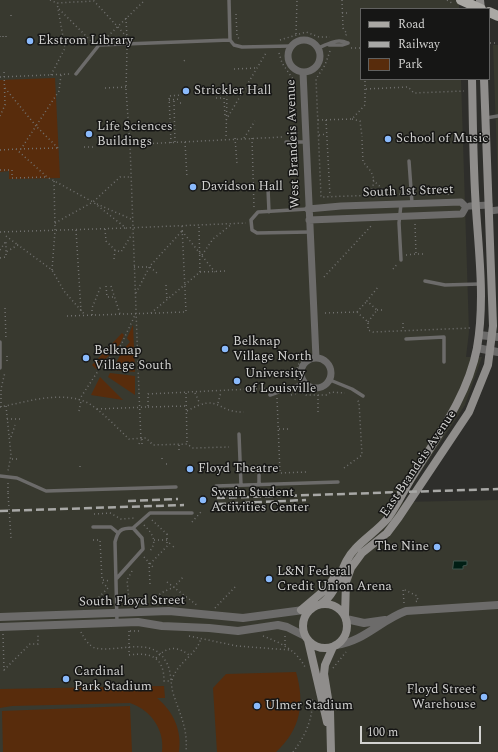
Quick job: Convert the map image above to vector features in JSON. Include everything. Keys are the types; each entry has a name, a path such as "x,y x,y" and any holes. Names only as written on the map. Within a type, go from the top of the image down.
{"main road":[{"path":"467,3 479,8"},
{"name":"East Brandeis Avenue","path":"321,604 327,600 335,589 345,561 355,549 381,525 393,510 452,413 470,374 479,335 480,284 472,80"},
{"name":"East Brandeis Avenue","path":"345,618 346,582 351,568 362,553 387,533 469,412 494,351 492,209 484,80"},
{"path":"301,610 327,588 345,561"},
{"path":"306,638 321,648 334,646 341,641 346,632 345,618 342,612 332,605 321,604 311,609 304,621 306,638 330,730"},
{"path":"331,752 330,711 324,674 334,646"}],"street":[{"path":"300,40 305,40 315,44 318,48 320,58 316,66 308,71 303,72 294,68 291,64 288,55 291,46 300,40"},
{"name":"West Brandeis Avenue","path":"303,72 309,215"},
{"name":"South 1st Street","path":"461,202 466,206 462,214 400,217 309,215 324,207 461,202"},
{"path":"466,206 492,209"},
{"path":"309,215 310,306 316,358"},
{"path":"479,335 495,337"},
{"path":"477,348 494,351"},
{"path":"320,358 328,363 332,371 330,380 327,384 318,388 308,386 304,383 301,374 302,369 307,361 320,358"},
{"path":"334,646 354,640 388,620 412,610 498,606"},
{"name":"South Floyd Street","path":"0,617 178,611 243,618 311,609"},
{"path":"345,618 364,623 388,620"},
{"name":"South Floyd Street","path":"2,631 138,622 162,626 238,631 278,626 288,627 306,638"}],"lane":[{"path":"229,0 230,40 234,45 242,47 291,46"},
{"path":"76,74 98,46 230,40"},
{"path":"318,48 329,45"},
{"path":"486,118 498,116"},
{"path":"286,142 305,142"},
{"path":"409,161 412,203"},
{"path":"268,189 269,212"},
{"path":"401,204 401,260"},
{"path":"309,215 258,212 251,220 252,230 264,234 309,232"},
{"path":"425,281 445,285 480,284"},
{"path":"406,339 444,337 444,362"},
{"path":"0,342 0,368"},
{"path":"330,380 352,389 363,396"},
{"path":"270,395 304,383"},
{"path":"239,434 241,485"},
{"path":"259,475 259,485"},
{"path":"0,476 17,478 46,491 176,487"},
{"path":"216,486 338,482"},
{"path":"118,623 115,542 117,532 122,528 133,528 150,513 192,513"},
{"path":"93,527 111,527 117,532"},
{"path":"117,578 143,549 142,538 133,528"}],"path":[{"path":"50,0 57,3 94,1 127,37"},
{"path":"58,8 98,46 145,0"},
{"path":"296,0 296,34"},
{"path":"342,0 343,28 347,34 344,37"},
{"path":"51,75 65,48 57,3"},
{"path":"236,7 237,36 244,42"},
{"path":"342,13 350,13"},
{"path":"126,18 126,87 130,145 132,228 142,440 139,444"},
{"path":"274,40 286,39 296,34 306,32 319,37 334,37"},
{"path":"490,43 498,43"},
{"path":"347,48 360,48"},
{"path":"332,49 328,52 325,65 316,79 320,197 445,193 451,195"},
{"path":"226,116 267,50"},
{"path":"278,51 282,63 293,79 296,128 299,136 292,136"},
{"path":"234,69 257,68"},
{"path":"0,116 5,105 4,70"},
{"path":"0,77 76,74"},
{"path":"21,149 59,91 61,75"},
{"path":"352,119 365,105 365,80"},
{"path":"366,89 408,87 414,93 464,91 464,85"},
{"path":"105,88 126,87"},
{"path":"0,150 58,148 36,126 5,88"},
{"path":"216,94 226,94 226,139"},
{"path":"171,143 169,96 181,95"},
{"path":"216,98 224,98 226,116"},
{"path":"169,100 181,99"},
{"path":"174,102 176,142"},
{"path":"318,120 352,119 360,121 362,137"},
{"path":"326,120 330,197"},
{"path":"244,138 256,121"},
{"path":"319,135 327,134"},
{"path":"121,146 286,136"},
{"path":"236,138 237,164"},
{"path":"252,138 254,210"},
{"path":"362,140 363,162 373,173 374,180 370,195"},
{"path":"185,142 187,178"},
{"path":"84,147 93,147"},
{"path":"16,149 47,177 93,202 132,220"},
{"path":"0,170 12,170 12,178 47,177"},
{"path":"55,223 93,202 120,177 130,177"},
{"path":"52,270 55,231 54,180"},
{"path":"374,180 388,194"},
{"path":"93,202 126,228"},
{"path":"0,232 245,224 246,220"},
{"path":"415,222 416,254 425,254"},
{"path":"202,255 213,239 232,224"},
{"path":"324,277 373,224"},
{"path":"199,225 200,272"},
{"path":"67,316 186,312 182,226"},
{"path":"105,229 106,241 116,250 121,252 133,232"},
{"path":"76,230 80,311"},
{"path":"182,231 215,272"},
{"path":"136,294 150,266 182,231"},
{"path":"0,258 6,257 6,232"},
{"path":"6,236 52,270 64,291 85,315"},
{"path":"0,250 6,241"},
{"path":"6,252 18,244"},
{"path":"114,259 116,250"},
{"path":"134,267 150,266 157,273"},
{"path":"151,313 200,272 226,271"},
{"path":"166,285 167,299"},
{"path":"92,315 92,308 101,286"},
{"path":"106,286 106,297 115,296"},
{"path":"111,286 120,314"},
{"path":"357,312 378,287"},
{"path":"367,301 377,310 383,310"},
{"path":"377,310 368,322 368,330 373,332 471,328"},
{"path":"325,313 357,312 368,322"},
{"path":"79,411 80,401 98,371 121,345 136,314"},
{"path":"403,323 403,331"},
{"path":"295,381 298,365 309,354"},
{"path":"148,407 148,394 195,393 275,388"},
{"path":"218,403 222,391"},
{"path":"289,395 301,392 306,395 326,395 331,392 349,393"},
{"path":"186,393 187,444"},
{"path":"195,393 200,404"},
{"path":"318,395 318,414"},
{"path":"283,396 277,398 280,472 306,472"},
{"path":"344,468 362,454 359,402 354,397"},
{"path":"0,407 45,399 64,398 80,401 97,409 129,440 142,440 146,438 153,445 187,444 193,448 229,447"},
{"path":"187,411 200,404 218,403 234,412 244,412"},
{"path":"6,406 6,420 10,441 11,459 8,472"},
{"path":"97,409 186,406"},
{"path":"6,420 20,418"},
{"path":"10,441 15,425"},
{"path":"278,429 290,429"},
{"path":"179,444 179,453"},
{"path":"11,459 18,459"},
{"path":"8,482 11,538"},
{"path":"94,514 115,514 121,519 136,518 151,532 154,540 153,547 140,562"},
{"path":"150,584 150,563 169,543 167,540 169,536 151,520"},
{"path":"167,534 167,546"},
{"path":"93,540 100,540 102,582 109,588 98,598 98,608"},
{"path":"154,540 167,540"},
{"path":"144,557 153,567"},
{"path":"135,567 127,580 129,600 138,608"},
{"path":"151,604 152,600 174,587 183,577"},
{"path":"102,580 108,580"},
{"path":"168,582 199,607 192,607"},
{"path":"213,610 236,586"},
{"path":"404,604 403,589 416,596 418,601"},
{"path":"2,631 4,670 30,644 38,644 38,632"},
{"path":"80,631 87,642 94,648 144,648 160,654 165,659 169,668 173,694 184,722 187,751"},
{"path":"129,631 129,655 146,655 156,658 163,667 164,681 171,681"},
{"path":"284,645 285,633"},
{"path":"262,635 284,645 299,658 308,673"},
{"path":"171,681 178,667 199,645 201,638 237,646 290,650"},
{"path":"156,658 166,649 175,648 182,650 189,655"},
{"path":"331,667 333,668 343,654 348,650"},
{"path":"293,752 307,729 312,708 312,696"}],"shaded area":[{"name":"University of Louisville","path":"0,0 459,0 459,8 360,8 360,80 461,80 469,332 466,357 482,357 465,405 401,502 498,500 498,752 0,752"},
{"path":"493,45 498,45 498,185"},
{"path":"454,561 467,561 467,565 463,566 463,569 453,569"}],"green space":[{"path":"55,78 60,178 9,179 9,171 0,172 0,80"},
{"path":"133,325 135,372 113,370 122,351 130,342 127,338"},
{"path":"122,333 124,335 120,344 96,369 92,365"},
{"path":"110,373 135,376 135,395 108,377"},
{"path":"100,377 123,400 91,395"},
{"name":"Ulmer Stadium","path":"296,672 300,694 299,715 291,734 276,752 217,752 213,688 226,674"},
{"path":"164,686 165,698 157,698 168,709 176,722 180,744 179,752 162,752 161,736 155,722 138,706 130,703 12,706 0,708 0,689"},
{"path":"130,706 132,752 3,752 2,711"}],"railway":[{"path":"217,498 498,489"},
{"path":"128,501 178,499"},
{"path":"218,504 306,500"},
{"path":"0,511 184,505"}],"place":[{"name":"Ekstrom Library","path":"30,41"},
{"name":"Strickler Hall","path":"186,91"},
{"name":"Life Sciences Buildings","path":"89,134"},
{"name":"School of Music","path":"388,139"},
{"name":"Davidson Hall","path":"193,187"},
{"name":"Belknap Village North","path":"225,349"},
{"name":"Belknap Village South","path":"86,358"},
{"name":"University of Louisville","path":"237,381"},
{"name":"Floyd Theatre","path":"190,469"},
{"name":"Swain Student Activities Center","path":"203,500"},
{"name":"The Nine","path":"437,547"},
{"name":"L&N Federal Credit Union Arena","path":"269,579"},
{"name":"Cardinal Park Stadium","path":"66,679"},
{"name":"Floyd Street Warehouse","path":"484,697"},
{"name":"Ulmer Stadium","path":"257,706"}]}
